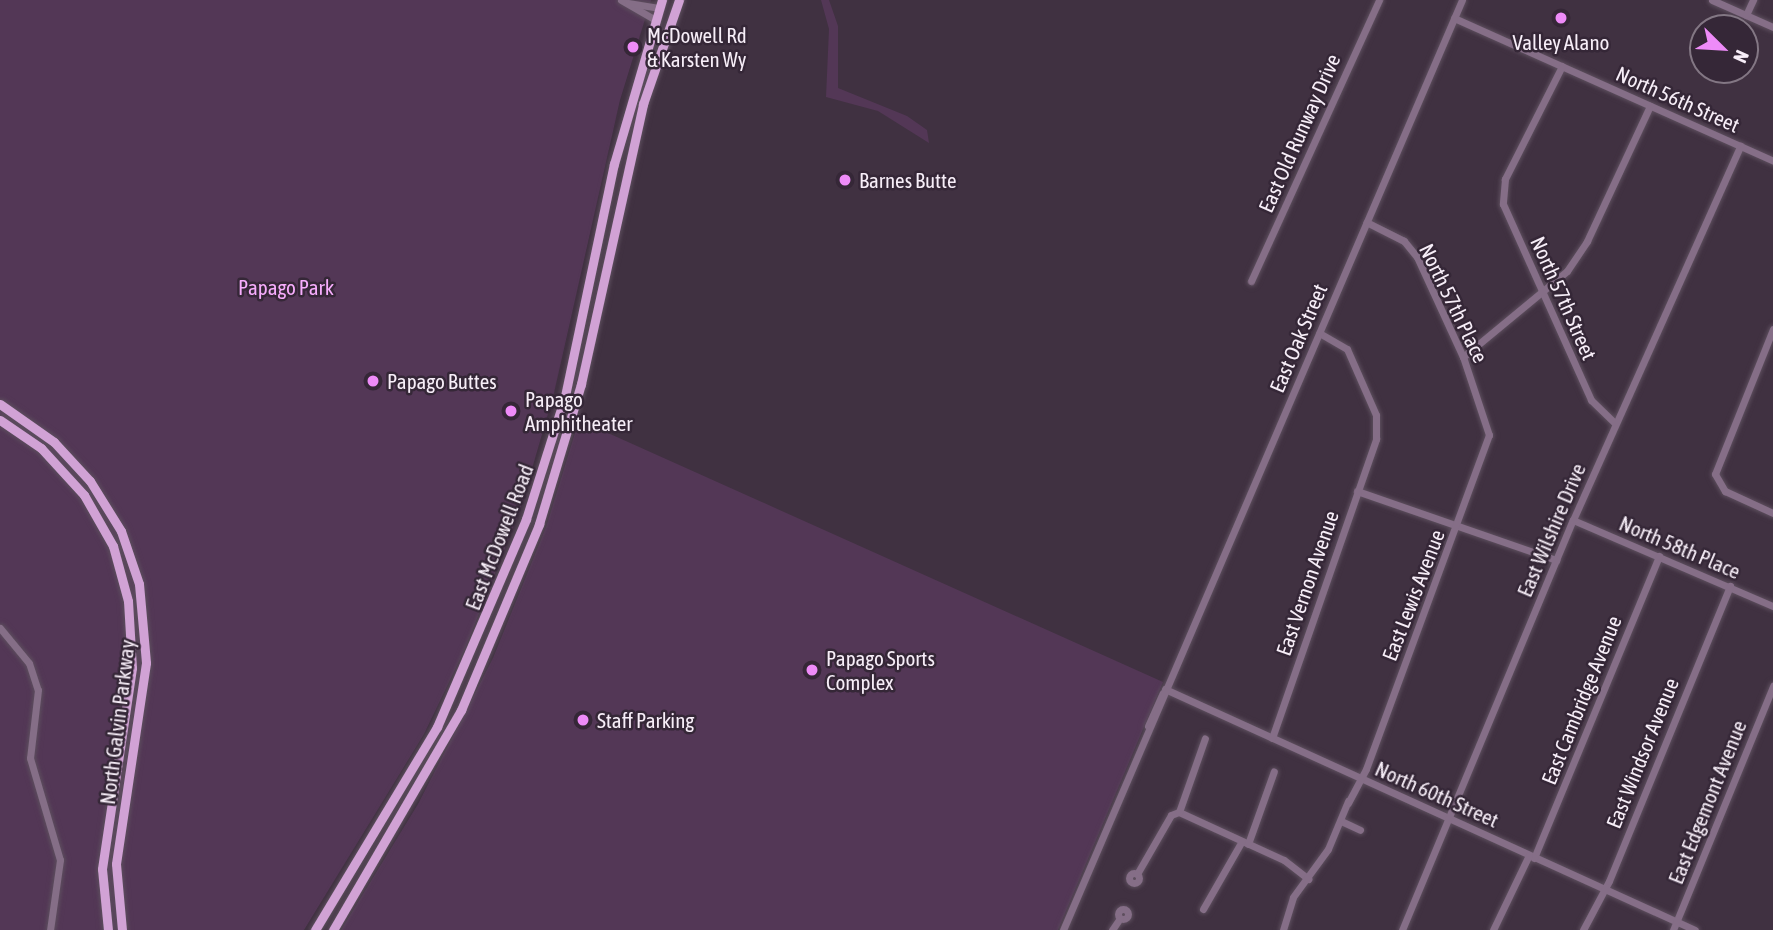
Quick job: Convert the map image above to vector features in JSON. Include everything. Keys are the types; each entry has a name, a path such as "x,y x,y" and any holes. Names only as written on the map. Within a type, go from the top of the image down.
{"main road":[{"name":"East McDowell Road","path":"332,930 450,732 518,580 574,412 644,101 679,0"},
{"name":"East McDowell Road","path":"315,930 437,727 526,519 564,398 614,164 661,4"},
{"path":"644,101 664,24 661,4"},
{"name":"North Galvin Parkway","path":"0,404 54,442 90,481 121,531 139,584 146,663 116,864 121,930"},
{"name":"North Galvin Parkway","path":"0,420 41,448 84,495 113,547 128,601 132,668 102,876 108,930"}],"street":[{"name":"East Old Runway Drive","path":"1251,281 1379,0"},
{"name":"East Oak Street","path":"1063,930 1462,0"},
{"path":"1712,0 1744,14"},
{"path":"624,1 661,4"},
{"path":"624,1 655,20"},
{"name":"North 56th Street","path":"1454,18 1773,161"},
{"name":"North 57th Street","path":"1562,66 1505,179 1503,204 1591,400 1615,423"},
{"path":"1463,357 1567,271 1587,241 1650,106"},
{"name":"East Wilshire Drive","path":"1402,930 1573,520 1740,146"},
{"name":"North 57th Place","path":"1366,222 1404,241 1417,257 1463,357 1487,421"},
{"path":"1773,328 1718,458 1717,482 1732,495 1773,513"},
{"name":"East Vernon Avenue","path":"1272,738 1376,439 1376,415 1347,349 1319,333"},
{"name":"East Lewis Avenue","path":"1283,930 1293,897 1308,878 1341,821 1361,779 1487,449 1487,421"},
{"path":"1357,491 1556,560"},
{"name":"North 58th Place","path":"1573,520 1773,606"},
{"name":"East Cambridge Avenue","path":"1493,930 1532,857 1660,556"},
{"name":"East Windsor Avenue","path":"1583,930 1603,890 1730,586"},
{"path":"0,628 24,654 35,678 38,701 30,758 38,791 59,849 50,930"},
{"name":"East Edgemont Avenue","path":"1675,926 1773,686"},
{"name":"North 60th Street","path":"1165,689 1532,857 1675,926 1695,930"},
{"path":"1179,812 1205,738"},
{"path":"1203,909 1245,842 1274,771"},
{"path":"1137,874 1171,815 1179,812 1245,842 1308,878"},
{"path":"1341,821 1360,830"},
{"path":"1112,930 1120,918"}],"green space":[{"name":"Papago Park","path":"0,0 651,0 620,100 554,393 520,510 465,649 424,734 304,930 0,930"},
{"path":"821,0 829,0 838,26 838,88 907,116 927,130 929,143 878,111 826,97 829,29"},
{"name":"Papago Sports Complex","path":"579,420 1163,682 1058,930 341,930 418,804 493,658 546,527"}],"place":[{"name":"Valley Alano","path":"1561,18"},
{"name":"McDowell Rd & Karsten Wy","path":"633,47"},
{"name":"Barnes Butte","path":"845,180"},
{"name":"Papago Buttes","path":"373,381"},
{"name":"Papago Amphitheater","path":"511,411"},
{"name":"Papago Sports Complex","path":"812,670"},
{"name":"Staff Parking","path":"583,720"}]}
